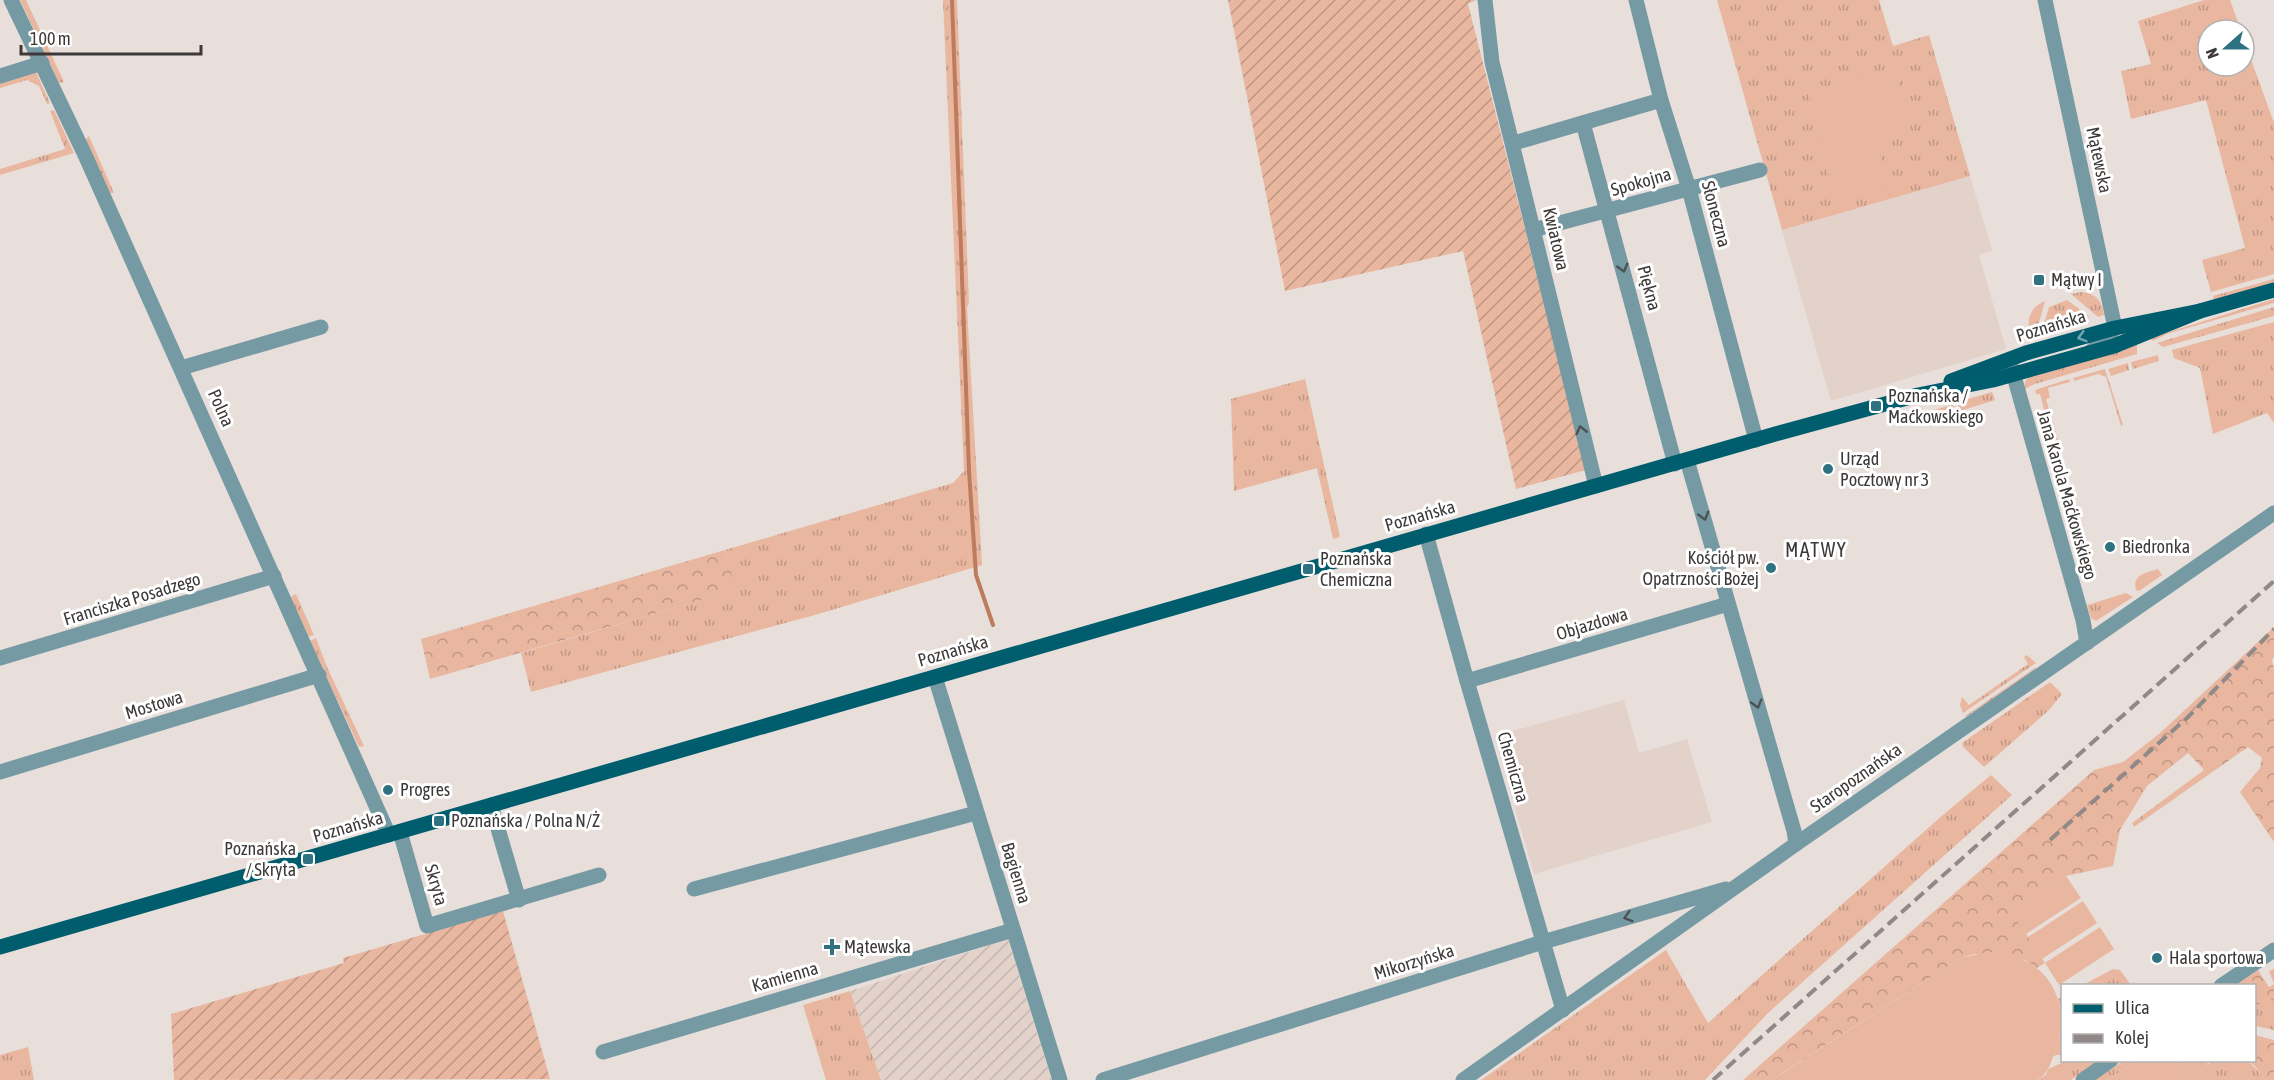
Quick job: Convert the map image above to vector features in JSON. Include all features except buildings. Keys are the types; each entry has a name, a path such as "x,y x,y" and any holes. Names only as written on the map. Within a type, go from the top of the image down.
{"main road":[{"name":"Poznańska","path":"1918,394 2009,359 2115,328 2200,311 2274,290"},
{"name":"Poznańska","path":"0,947 1756,440 1918,394 2013,375 2114,346 2200,311"}],"street":[{"name":"Polna","path":"11,0 42,63 319,675 394,834"},
{"name":"Kwiatowa","path":"1485,0 1492,62 1514,143 1596,486"},
{"name":"Słoneczna","path":"1636,0 1661,100 1689,189 1756,440"},
{"name":"Mątewska","path":"2045,0 2115,328"},
{"path":"0,76 42,63"},
{"path":"1514,143 1661,100"},
{"name":"Piękna","path":"1583,123 1681,462"},
{"name":"Spokojna","path":"1533,230 1760,170"},
{"path":"181,368 321,327"},
{"path":"2090,352 2115,328 2128,335 2142,335"},
{"name":"Jana Karola Maćkowskiego","path":"2009,359 2083,620 2087,643"},
{"path":"1681,462 1728,604 1796,844"},
{"name":"Staropoznańska","path":"1463,1080 1737,885 2274,513"},
{"name":"Chemiczna","path":"1426,534 1563,1010"},
{"name":"Franciszka Posadzego","path":"0,658 274,576"},
{"name":"Objazdowa","path":"1467,681 1728,604"},
{"name":"Mostowa","path":"0,772 319,675"},
{"name":"Bagienna","path":"935,677 1060,1080"},
{"path":"491,805 519,900"},
{"path":"694,889 976,813"},
{"name":"Skryta","path":"394,834 427,926 598,875"},
{"name":"Mikorzyńska","path":"1103,1080 1544,942 1737,885"},
{"path":"1684,900 1693,917"},
{"name":"Kamienna","path":"603,1052 1013,930"},
{"path":"2224,984 2274,950"},
{"path":"2083,1080 2108,1062"}],"shaded area":[{"path":"1970,176 1992,250 1979,255 2006,349 1831,401 1782,230"},
{"path":"1624,700 1639,753 1687,739 1712,822 1534,874 1494,736"},
{"path":"1008,939 1052,1080 881,1080 850,991"}],"green space":[{"path":"20,0 26,0 64,82 59,83"},
{"path":"943,0 957,0 969,303 967,308 982,565 815,615 531,692 521,653 735,590 725,550 953,483 964,471"},
{"path":"1228,0 1476,0 1468,4 1586,470 1516,489 1463,251 1285,291"},
{"path":"1717,0 1879,0 1893,46 1929,35 1970,176 1782,230"},
{"path":"2204,0 2230,0 2237,18 2196,18 2196,78 2256,78 2256,73 2274,123 2274,274 2211,292 2202,260 2245,248 2206,100 2131,119 2121,71 2151,64 2138,21"},
{"path":"1896,71 1910,128 1876,137 1888,189 1835,202 1809,93"},
{"path":"36,72 50,103 47,104 39,86 27,80 0,88 0,79"},
{"path":"54,110 74,153 0,175 0,169 65,149 50,111"},
{"path":"89,136 114,193 108,193 85,140"},
{"path":"2274,279 2274,283 2214,301 2213,296"},
{"path":"2081,292 2091,294 2097,299 2104,315 2098,317 2071,294"},
{"path":"2274,299 2274,303 2167,334 2153,341 2150,338"},
{"path":"2067,300 2089,316 2087,321 2044,333 2042,331 2049,307"},
{"path":"2045,301 2037,330 2030,333 2029,318 2036,306"},
{"path":"2274,307 2274,316 2163,347 2157,343"},
{"path":"2274,322 2274,423 2267,413 2213,434 2200,368 2174,358 2172,350"},
{"path":"2137,343 2137,354 2035,384 2023,390 2026,380 2032,376"},
{"path":"2158,355 2159,361 2133,369 2131,362"},
{"path":"2128,363 2129,370 2111,376 2108,369"},
{"path":"2105,369 2123,425 2121,426 2106,377 2098,374 2074,381 2073,378"},
{"path":"1305,379 1340,537 1333,539 1317,468 1234,491 1231,399"},
{"path":"2069,379 2070,382 2048,388 2050,398 2046,399 2060,446 2048,449 2046,442 2052,440 2040,394 2036,394 2035,390"},
{"path":"1992,392 1995,400 1960,411 1958,402"},
{"path":"1953,404 1955,412 1929,420 1929,413 1932,411"},
{"path":"725,550 736,590 430,679 421,639"},
{"path":"2158,569 2162,575 2139,591 2136,590 2138,577"},
{"path":"2126,593 2133,597 2096,621 2091,618 2087,605"},
{"path":"296,594 314,635 308,637 290,597"},
{"path":"2274,627 2274,657 2272,660 2274,669 2274,842 2240,792 2260,768 2262,758 2248,747 2134,827 2132,823 2204,770 2188,753 2147,786 2120,830 2113,866 2066,876 2012,912 2045,963 2037,968 2025,960 1974,954 1961,958 1779,1075 1781,1080 1743,1080 2094,770 2123,762 2159,734"},
{"path":"316,638 364,746 359,747 310,641"},
{"path":"2027,655 2036,663 1963,713 1960,705 1962,697 1969,705 2028,664 2024,657"},
{"path":"2036,667 2035,670 1965,716"},
{"path":"2050,682 2062,694 2049,710 1984,767 1963,747 1962,743"},
{"path":"1991,775 2012,795 1768,1013 1705,1080 1481,1080 1666,950 1708,1023"},
{"path":"2066,876 2081,898 2026,934 2011,912"},
{"path":"2083,901 2097,923 2042,959 2028,937"},
{"path":"503,911 550,1079 174,1080 171,1014 344,963 343,958"},
{"path":"2100,927 2114,949 2059,985 2045,963"},
{"path":"1987,952 2007,954 2039,970 2050,983 2057,998 2061,1015 2060,1034 2048,1069 2037,1080 1781,1080 1778,1076 1961,958"},
{"path":"2113,969 2120,970 2130,984 2085,984"},
{"path":"2274,969 2274,984 2269,971"},
{"path":"2258,970 2269,987 2274,984 2274,997 2256,1006 2256,984 2237,984"},
{"path":"850,991 881,1080 826,1080 803,1005"},
{"path":"2274,997 2274,1030 2256,1026 2256,1005"},
{"path":"2061,998 2061,1054 2053,1056 2060,1028 2058,999"},
{"path":"2256,1035 2274,1040 2274,1080 2265,1080 2249,1062 2256,1062"},
{"path":"28,1047 34,1080 0,1080 0,1055"},
{"path":"2064,1062 2098,1062 2071,1080 2037,1080 2046,1075 2048,1069"},
{"path":"2122,1062 2135,1062 2107,1080 2095,1080"},
{"path":"2135,1062 2181,1062 2191,1080 2107,1080"},
{"path":"2181,1062 2206,1062 2208,1064 2196,1080 2191,1080"},
{"path":"2248,1062 2265,1080 2196,1080 2208,1064"}],"waterway":[{"path":"952,0 969,471 976,575 993,625"}],"railway":[{"path":"1713,1080 2274,581"},
{"path":"2050,840 2187,718 2274,629"}],"place":[{"name":"Mątwy I","path":"2039,280"},
{"name":"Poznańska / Maćkowskiego","path":"1876,406"},
{"name":"Urząd Pocztowy nr 3","path":"1828,469"},
{"name":"Biedronka","path":"2110,547"},
{"name":"Kościół pw. Opatrzności Bożej","path":"1771,568"},
{"name":"Poznańska Chemiczna","path":"1308,569"},
{"name":"Progres","path":"388,790"},
{"name":"Poznańska / Polna N/Ż","path":"439,821"},
{"name":"Poznańska / Skryta","path":"308,859"},
{"name":"Mątewska","path":"832,947"},
{"name":"Hala sportowa","path":"2157,958"}],"district":[{"name":"MĄTWY","path":"1816,550"}]}
